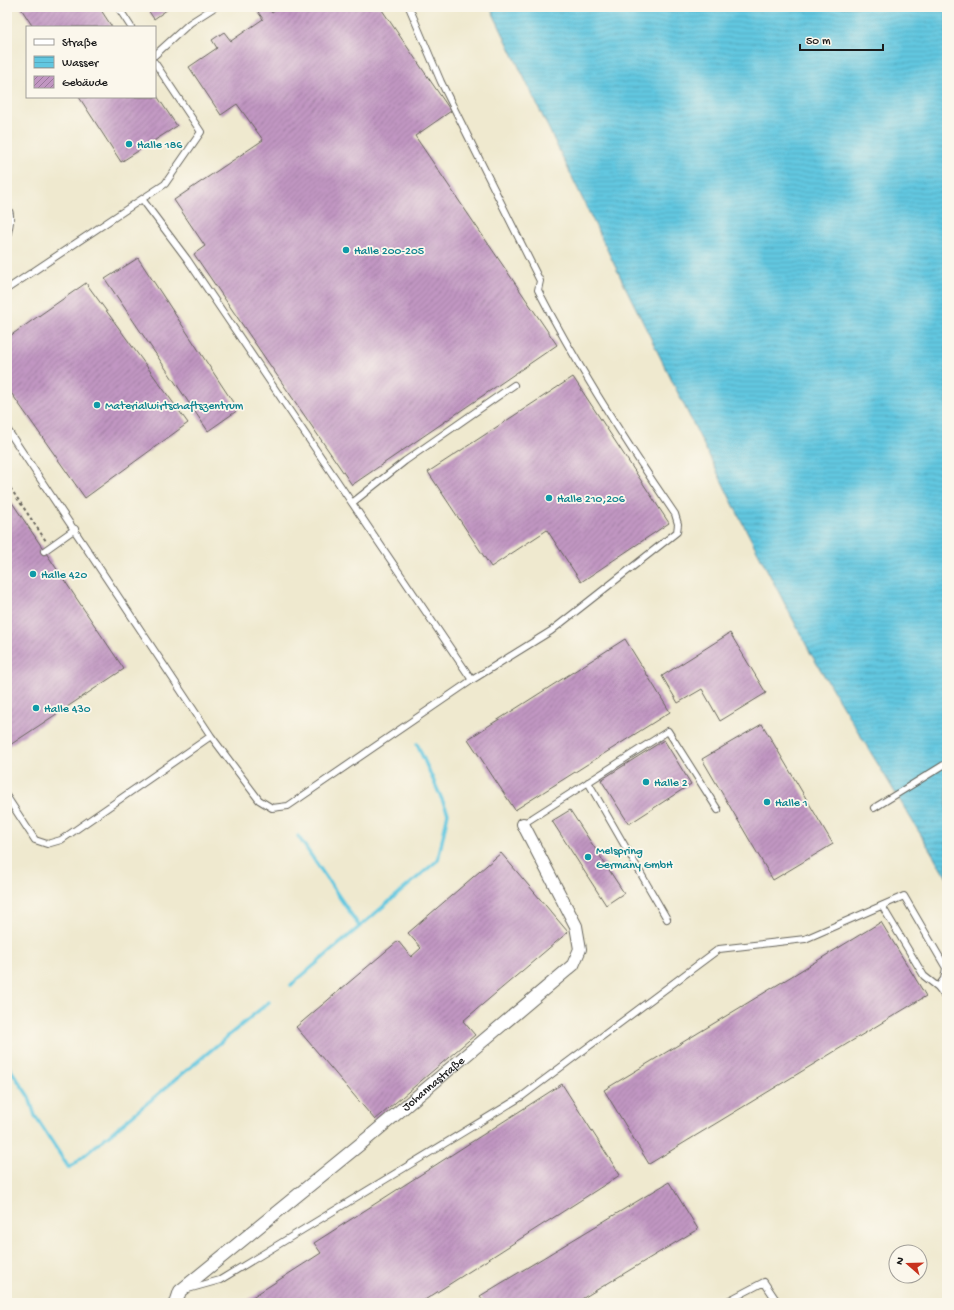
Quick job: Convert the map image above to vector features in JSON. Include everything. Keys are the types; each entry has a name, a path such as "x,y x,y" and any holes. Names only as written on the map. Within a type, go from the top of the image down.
{"street":[{"name":"Johannastraße","path":"180,1291 369,1137 573,966 580,949 576,926 523,824"},
{"path":"176,1303 180,1291"}],"lane":[{"path":"118,7 130,26"},
{"path":"156,55 190,23 215,7"},
{"path":"7,429 211,736 259,800 272,808 288,806 472,680 551,631 677,532 678,524 674,514 621,436 567,347 538,290 540,281 441,82 410,7"},
{"path":"7,289 165,184 201,132 156,64"},
{"path":"142,199 187,259 472,680"},
{"path":"7,207 10,211 10,219 7,237"},
{"path":"352,503 405,461 514,385"},
{"path":"44,551 74,529"},
{"path":"523,824 668,731 718,810"},
{"path":"7,797 35,840 47,844 61,840 211,736"},
{"path":"874,808 947,763"},
{"path":"588,782 667,918"},
{"path":"180,1291 220,1280 521,1097 719,949 805,939 904,896 946,968 944,979 938,987"},
{"path":"882,906 924,976 938,987 947,999"},
{"path":"724,1303 764,1282 778,1303"}],"path":[{"path":"7,483 50,547"}],"water":[{"path":"490,7 947,7 947,878 811,654 740,518 614,264"}],"building":[{"path":"20,7 99,7 111,26 32,26"},
{"path":"146,7 171,7 154,19"},
{"name":"Halle 200-205","path":"267,7 272,13 280,7 380,7 451,111 415,136 557,345 352,485 194,254 205,246 174,200 263,140 237,104 221,115 189,67 217,48 212,40 224,32 231,41 263,19 258,12"},
{"name":"Halle 186","path":"156,94 177,126 121,162 80,98 156,98"},
{"path":"138,258 238,410 208,431 105,279"},
{"name":"Materialwirtschaftszentrum","path":"86,283 188,423 85,498 7,387 7,338"},
{"name":"Halle 210,206","path":"573,377 669,523 581,582 547,530 491,567 428,472"},
{"name":"Halle 430","path":"7,495 124,669 7,747"},
{"path":"730,633 766,693 720,721 702,689 678,703 662,676"},
{"path":"625,639 670,712 515,810 468,739"},
{"name":"Halle 1","path":"762,724 833,844 773,880 702,759"},
{"name":"Halle 2","path":"664,740 691,784 629,824 601,780"},
{"name":"Melspring Germany GmbH","path":"570,810 624,893 606,905 552,821"},
{"path":"501,853 568,932 463,1021 475,1035 375,1120 296,1027 398,941 411,957 421,948 408,933"},
{"path":"881,922 926,996 649,1164 604,1090"},
{"path":"562,1084 620,1175 420,1303 243,1303 321,1253 314,1243"},
{"path":"669,1182 698,1229 575,1303 485,1303 480,1296"}],"waterway":[{"path":"291,985 438,860 448,813 417,744"},
{"path":"298,836 359,926"},
{"path":"7,1064 29,1097 35,1116 69,1168 269,1002"}],"place":[{"name":"Halle 186","path":"129,144"},
{"name":"Halle 200-205","path":"346,250"},
{"name":"Materialwirtschaftszentrum","path":"97,405"},
{"name":"Halle 210,206","path":"549,498"},
{"name":"Halle 420","path":"33,574"},
{"name":"Halle 430","path":"36,708"},
{"name":"Halle 2","path":"646,782"},
{"name":"Halle 1","path":"767,802"},
{"name":"Melspring Germany GmbH","path":"588,857"}]}
